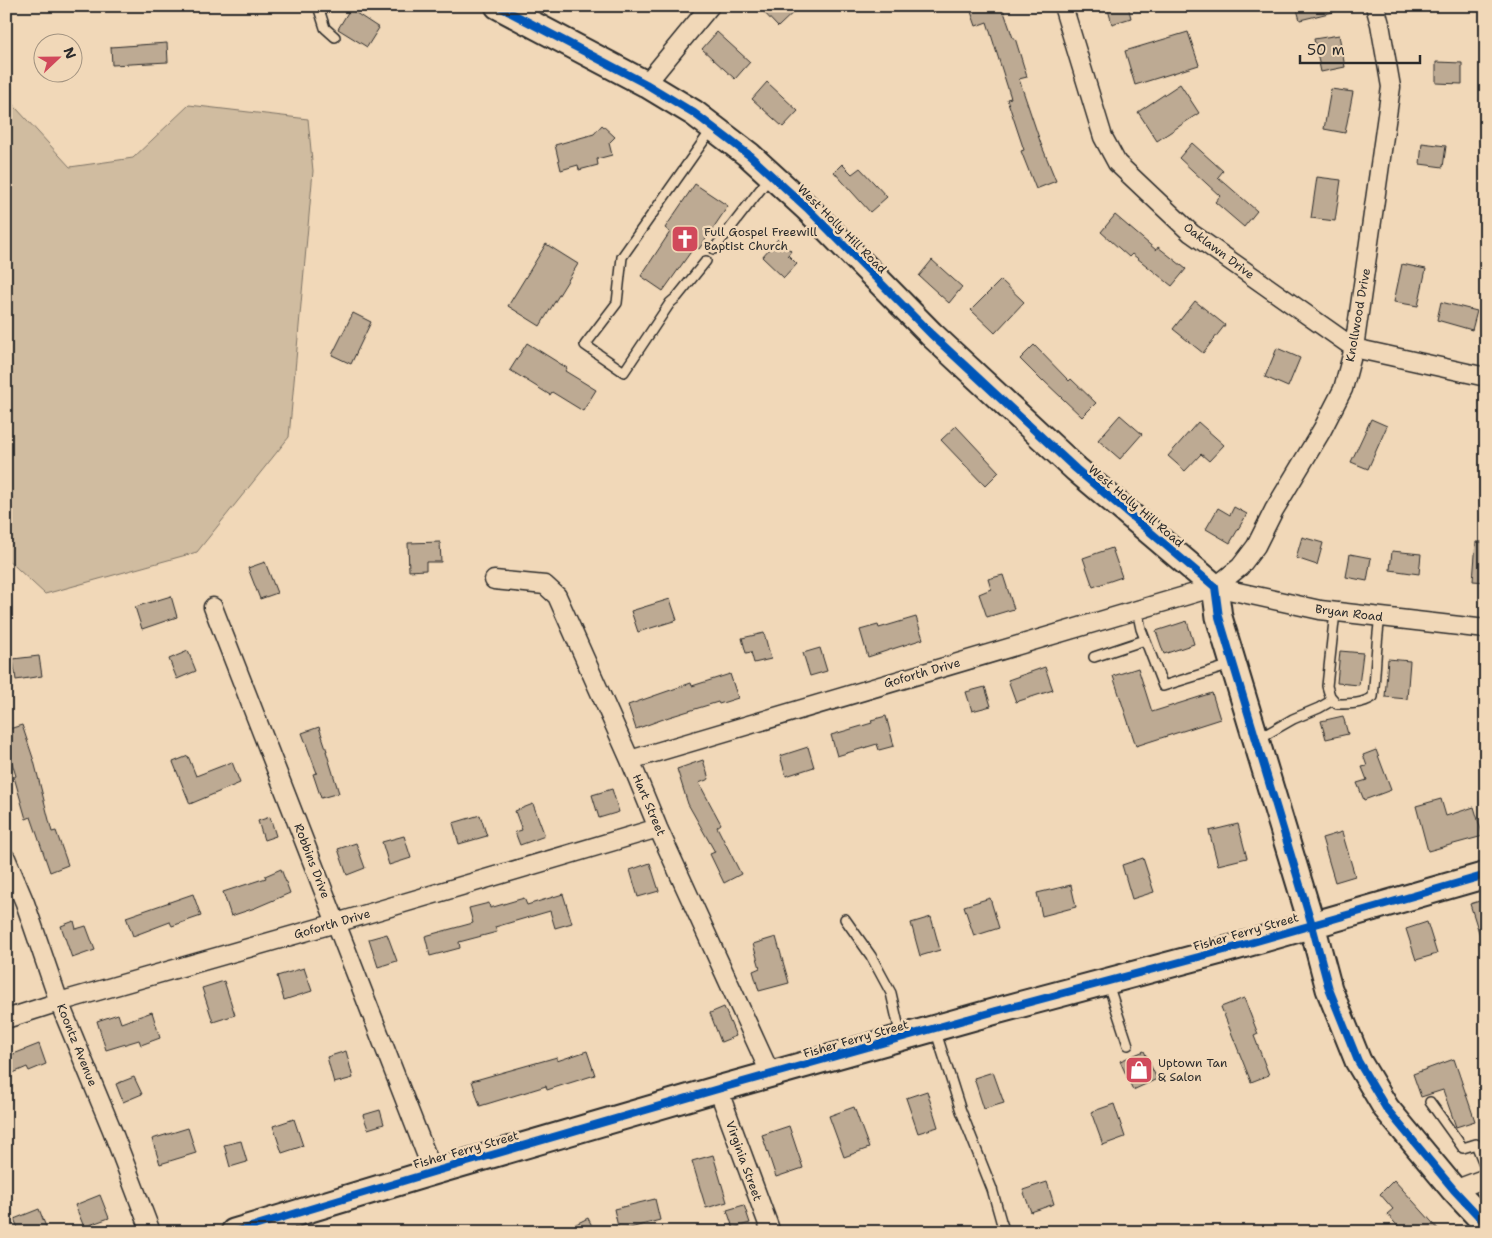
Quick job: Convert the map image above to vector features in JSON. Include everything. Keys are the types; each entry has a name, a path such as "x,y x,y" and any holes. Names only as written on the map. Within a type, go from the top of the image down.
{"street":[{"name":"West Holly Hill Road","path":"498,6 646,84 694,113 749,155 807,208 931,334 1076,470 1215,587"},
{"path":"646,84 710,6"},
{"name":"Oaklawn Drive","path":"1063,6 1103,137 1117,163 1191,233 1354,348 1486,377"},
{"name":"Knollwood Drive","path":"1215,587 1240,567 1256,546 1274,510 1322,430 1343,389 1354,348 1391,87 1375,6"},
{"name":"Hart Street","path":"494,580 545,585 557,596 658,828 771,1075"},
{"path":"1215,587 1219,617 1312,925 1328,988 1358,1061 1386,1108 1454,1190 1486,1224"},
{"name":"Goforth Drive","path":"630,760 1215,587"},
{"name":"Bryan Road","path":"1215,587 1335,612 1486,629"},
{"name":"Robbins Drive","path":"213,607 432,1172"},
{"name":"Goforth Drive","path":"6,1020 59,1002 658,828"},
{"name":"Koontz Avenue","path":"6,858 59,1002 112,1130 151,1232"},
{"name":"Fisher Ferry Street","path":"234,1232 718,1089 1236,947 1486,875"},
{"name":"Virginia Street","path":"718,1089 771,1232"},
{"path":"1454,1190 1486,1178"}],"lane":[{"path":"318,6 325,28 335,37"},
{"path":"706,261 670,303 624,372 585,345 617,302 622,257 713,127"},
{"path":"714,249 772,175"},
{"path":"1137,610 1145,640 1163,686 1233,664"},
{"path":"1335,612 1327,686 1330,696 1337,704 1354,704 1368,700 1373,696 1380,617"},
{"path":"1094,657 1145,640"},
{"path":"1256,740 1293,718 1319,708 1333,700"},
{"path":"846,919 871,956 891,993 901,1038"},
{"path":"1108,981 1128,1045"},
{"path":"935,1028 961,1111 992,1190 1006,1232"},
{"path":"1430,1102 1463,1148 1476,1144 1486,1168"}],"shaded area":[{"path":"6,97 70,167 133,158 189,105 308,119 313,171 289,437 197,552 45,594 6,558"}],"building":[{"path":"758,6 800,6 778,27"},
{"path":"969,6 1002,6 1013,38 1015,38 1027,77 1019,79 1056,181 1036,189 1021,151 1024,150 1007,99 1011,98 987,22 976,26"},
{"path":"1107,6 1128,6 1131,18 1112,24"},
{"path":"1296,6 1336,6 1337,11 1300,20"},
{"path":"350,9 379,28 367,47 338,29"},
{"path":"717,32 750,62 735,79 702,49"},
{"path":"1188,32 1199,65 1135,85 1125,51"},
{"path":"1339,35 1345,67 1321,72 1314,39"},
{"path":"167,43 168,62 112,65 111,47"},
{"path":"1436,62 1462,63 1462,84 1436,83"},
{"path":"767,82 798,111 783,127 752,99"},
{"path":"1180,84 1199,113 1157,141 1138,112"},
{"path":"1331,89 1353,92 1345,133 1324,129"},
{"path":"602,125 615,137 609,143 612,155 597,159 598,165 579,170 578,165 561,170 555,145 594,134"},
{"path":"1192,143 1223,171 1218,177 1257,211 1244,227 1215,202 1220,196 1179,158"},
{"path":"1422,143 1446,146 1443,167 1420,164"},
{"path":"842,164 852,174 860,168 887,197 870,212 834,172"},
{"path":"1317,177 1341,180 1335,221 1311,218"},
{"name":"Full Gospel Freewill Baptist Church","path":"695,184 728,206 699,249 695,246 663,291 641,276 670,232 665,228"},
{"path":"1115,215 1156,250 1158,247 1186,269 1172,286 1132,254 1129,257 1101,232"},
{"path":"778,239 791,251 788,255 797,264 784,278 762,257"},
{"path":"546,244 578,264 540,326 508,306"},
{"path":"932,260 962,287 949,303 919,276"},
{"path":"1402,264 1426,269 1418,306 1394,302"},
{"path":"1001,280 1024,302 995,333 971,310"},
{"path":"1195,301 1225,325 1203,353 1173,329"},
{"path":"1441,302 1477,311 1472,330 1437,320"},
{"path":"353,313 371,322 351,364 332,355"},
{"path":"527,343 567,368 565,371 596,390 583,411 552,392 550,395 510,370"},
{"path":"1034,345 1069,381 1071,379 1096,403 1082,417 1020,359"},
{"path":"1277,348 1300,358 1288,387 1265,377"},
{"path":"1120,415 1142,434 1120,459 1098,440"},
{"path":"1371,419 1387,426 1368,469 1351,462"},
{"path":"1198,422 1224,445 1209,461 1201,454 1185,471 1168,456"},
{"path":"956,426 999,472 985,486 941,440"},
{"path":"1234,507 1247,514 1230,543 1206,529 1218,508 1230,515"},
{"path":"1302,537 1323,543 1317,565 1296,558"},
{"path":"440,542 441,562 426,562 426,570 409,571 408,543"},
{"path":"1476,542 1486,542 1486,582 1473,581"},
{"path":"1112,548 1122,577 1093,587 1083,558"},
{"path":"1392,551 1421,554 1419,574 1390,570"},
{"path":"1350,554 1371,558 1367,581 1346,577"},
{"path":"265,562 277,593 260,599 248,568"},
{"path":"1003,575 1014,609 987,617 979,594 991,589 988,579"},
{"path":"171,596 177,617 142,629 135,607"},
{"path":"670,599 677,620 638,632 631,611"},
{"path":"916,617 923,639 868,657 860,630 878,625 879,628"},
{"path":"1187,621 1194,644 1164,654 1156,631"},
{"path":"764,633 771,659 754,663 751,652 746,653 742,638"},
{"path":"820,648 827,671 810,676 803,653"},
{"path":"188,651 196,671 177,679 169,659"},
{"path":"1340,651 1363,653 1359,685 1337,683"},
{"path":"39,656 42,676 16,680 13,659"},
{"path":"1388,659 1410,661 1407,699 1385,697"},
{"path":"1045,667 1053,690 1016,702 1008,680"},
{"path":"1138,668 1152,712 1212,693 1220,719 1136,746 1113,676"},
{"path":"730,674 738,698 719,704 718,702 636,729 628,705 691,683 692,686"},
{"path":"985,687 991,706 972,711 966,692"},
{"path":"886,716 894,746 879,750 877,744 837,756 831,735 872,723 871,720"},
{"path":"1343,716 1348,734 1326,739 1321,721"},
{"path":"22,725 34,761 52,832 56,831 68,865 50,872 31,817 26,819 6,744 6,730"},
{"path":"319,727 339,793 321,798 313,774 317,773 302,733"},
{"path":"808,747 814,767 786,776 780,756"},
{"path":"1376,750 1391,790 1364,800 1357,783 1367,780 1362,767 1367,766 1363,755"},
{"path":"188,756 196,776 232,762 240,783 190,804 173,762"},
{"path":"703,760 709,779 699,783 721,824 717,827 741,874 724,883 710,854 715,852 688,804 677,769"},
{"path":"612,789 619,812 599,818 592,795"},
{"path":"1441,799 1446,816 1474,807 1483,836 1428,851 1416,806"},
{"path":"533,804 545,836 520,845 515,832 522,830 515,811"},
{"path":"480,815 487,836 459,844 453,823"},
{"path":"270,817 276,836 264,840 258,821"},
{"path":"1238,824 1247,858 1218,865 1209,831"},
{"path":"1342,832 1355,876 1335,882 1322,838"},
{"path":"404,836 411,858 389,865 382,842"},
{"path":"356,843 365,868 347,875 338,849"},
{"path":"1143,858 1154,892 1132,899 1122,865"},
{"path":"650,863 659,891 638,897 630,870"},
{"path":"281,869 290,893 231,916 223,892 266,878 265,876"},
{"path":"1071,885 1076,907 1042,916 1037,893"},
{"path":"193,894 201,916 172,926 170,922 133,936 126,917"},
{"path":"563,894 572,923 555,928 550,911 495,927 497,932 459,942 460,948 430,956 425,936 473,923 469,908 489,903 490,908 524,898 527,905"},
{"path":"990,898 999,928 974,936 964,906"},
{"path":"1486,899 1486,944 1483,945 1470,904"},
{"path":"931,917 940,950 920,956 911,923"},
{"path":"74,921 76,929 86,926 95,950 72,958 61,926"},
{"path":"1427,922 1437,954 1416,960 1406,929"},
{"path":"387,934 397,961 378,967 369,939"},
{"path":"776,937 789,983 759,991 753,971 760,968 753,944"},
{"path":"304,968 312,991 284,1000 277,976"},
{"path":"224,981 235,1015 213,1022 202,988"},
{"path":"1244,998 1258,1034 1254,1036 1269,1075 1251,1082 1221,1007"},
{"path":"724,1007 736,1036 721,1042 710,1013"},
{"path":"152,1012 160,1038 141,1045 139,1040 106,1050 97,1021 118,1014 121,1023"},
{"path":"39,1044 46,1064 29,1071 27,1067 6,1076 6,1057"},
{"path":"346,1051 353,1078 334,1083 327,1057"},
{"path":"587,1051 595,1075 547,1090 546,1086 480,1106 472,1081 557,1057 557,1061"},
{"path":"1144,1051 1157,1079 1133,1090 1120,1061"},
{"path":"1454,1059 1475,1121 1456,1127 1443,1090 1421,1097 1413,1074"},
{"path":"993,1072 1004,1103 984,1109 974,1078"},
{"path":"134,1077 142,1094 123,1102 116,1084"},
{"path":"927,1091 938,1127 918,1133 906,1098"},
{"path":"1114,1104 1125,1137 1103,1145 1091,1112"},
{"path":"854,1107 869,1148 844,1157 829,1116"},
{"path":"380,1110 384,1124 368,1129 363,1115"},
{"path":"294,1119 303,1146 282,1153 273,1126"},
{"path":"789,1126 803,1168 776,1177 762,1135"},
{"path":"188,1128 196,1153 160,1164 152,1139"},
{"path":"241,1141 247,1162 230,1167 224,1145"},
{"path":"713,1155 727,1202 706,1208 692,1161"},
{"path":"1394,1180 1441,1232 1403,1232 1387,1214 1393,1209 1380,1194"},
{"path":"1047,1182 1054,1204 1031,1212 1023,1190"},
{"path":"100,1195 109,1218 84,1227 75,1205"},
{"path":"655,1199 660,1220 619,1231 614,1209"},
{"path":"744,1205 750,1223 733,1228 727,1210"},
{"path":"39,1209 48,1232 20,1232 14,1219"},
{"path":"588,1218 595,1232 560,1232"}],"cycle path":[{"path":"498,6 646,84 694,113 749,155 807,208 931,334 1076,469 1215,587 1219,617 1312,925 1329,989 1358,1061 1386,1108 1454,1190 1486,1224"},
{"path":"234,1232 718,1089 996,1011 1236,947 1486,875"}],"place":[{"name":"Full Gospel Freewill Baptist Church","path":"685,239"},
{"name":"Uptown Tan & Salon","path":"1139,1070"}]}
